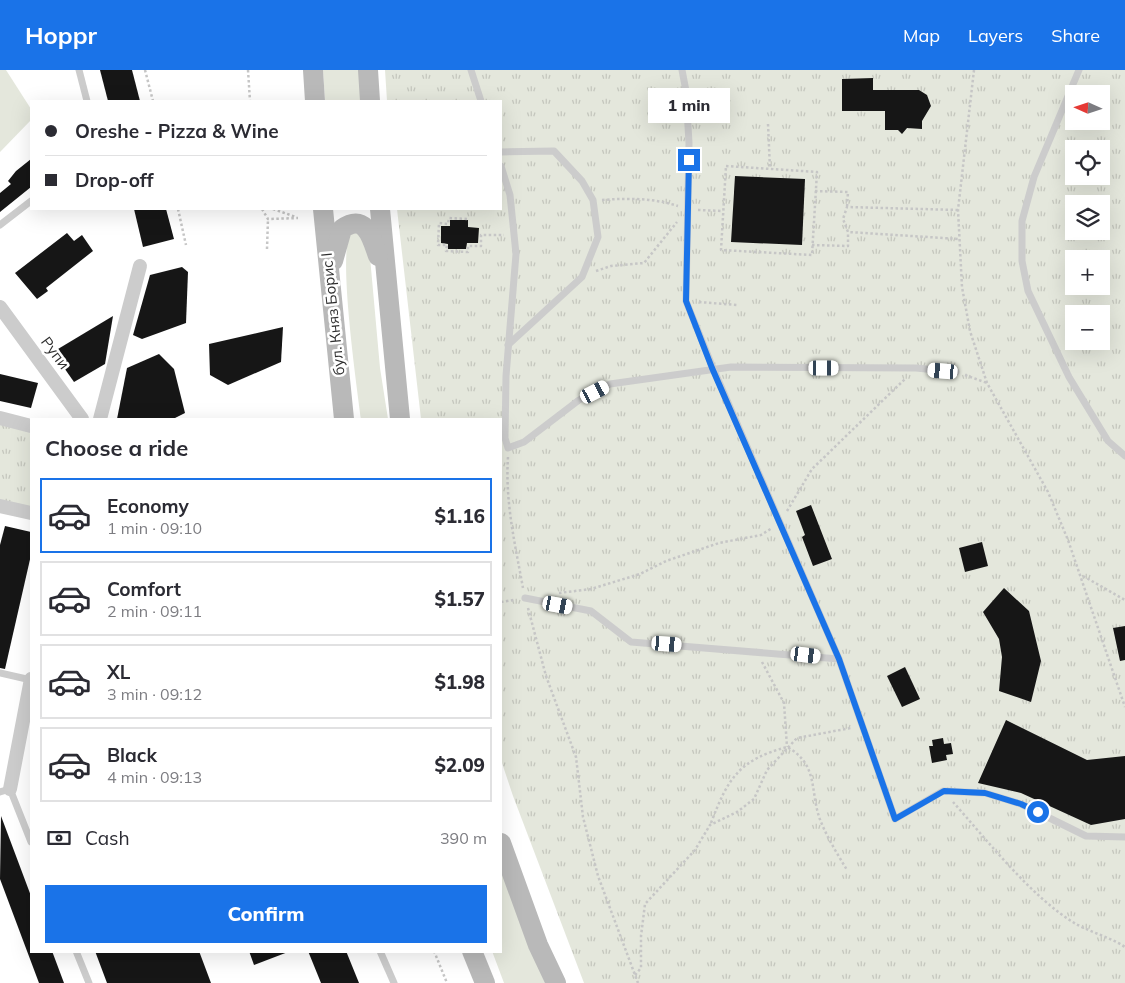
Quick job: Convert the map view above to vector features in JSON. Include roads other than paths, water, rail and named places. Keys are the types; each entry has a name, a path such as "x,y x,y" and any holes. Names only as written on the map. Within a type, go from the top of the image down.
{"main road":[{"path":"313,70 315,100"},
{"path":"368,70 370,100"},
{"name":"бул. Княз Борис I","path":"323,210 344,418"},
{"path":"380,210 400,418"},
{"path":"329,281 338,236 342,229 353,224 360,224 371,236 386,280"},
{"path":"502,847 538,945 556,983"},
{"path":"473,953 485,983"}],"street":[{"path":"100,418 140,266"},
{"name":"Рупи","path":"0,307 81,418"},
{"path":"0,418 30,426"},
{"path":"0,506 30,513"},
{"path":"5,790 30,684"}],"lane":[{"path":"79,70 87,100"},
{"path":"471,70 481,100"},
{"path":"682,70 686,91 689,143 686,301 712,368 839,659 895,819 944,791 985,793 1021,804 1086,836 1125,837"},
{"path":"1079,70 1034,177 1022,221 1022,261 1028,291 1069,377 1108,440 1125,456"},
{"path":"502,152 554,151 582,181 594,200 598,237 582,277 508,345"},
{"path":"502,169 510,195 516,254 508,345 504,438 508,448 524,442 579,400 610,384 712,368 916,368 956,372"},
{"path":"0,225 30,202"},
{"path":"525,598 591,611 631,642 839,659"},
{"path":"0,673 30,680"},
{"path":"5,790 30,840"},
{"path":"77,953 89,983"},
{"path":"381,953 394,983"}]}
